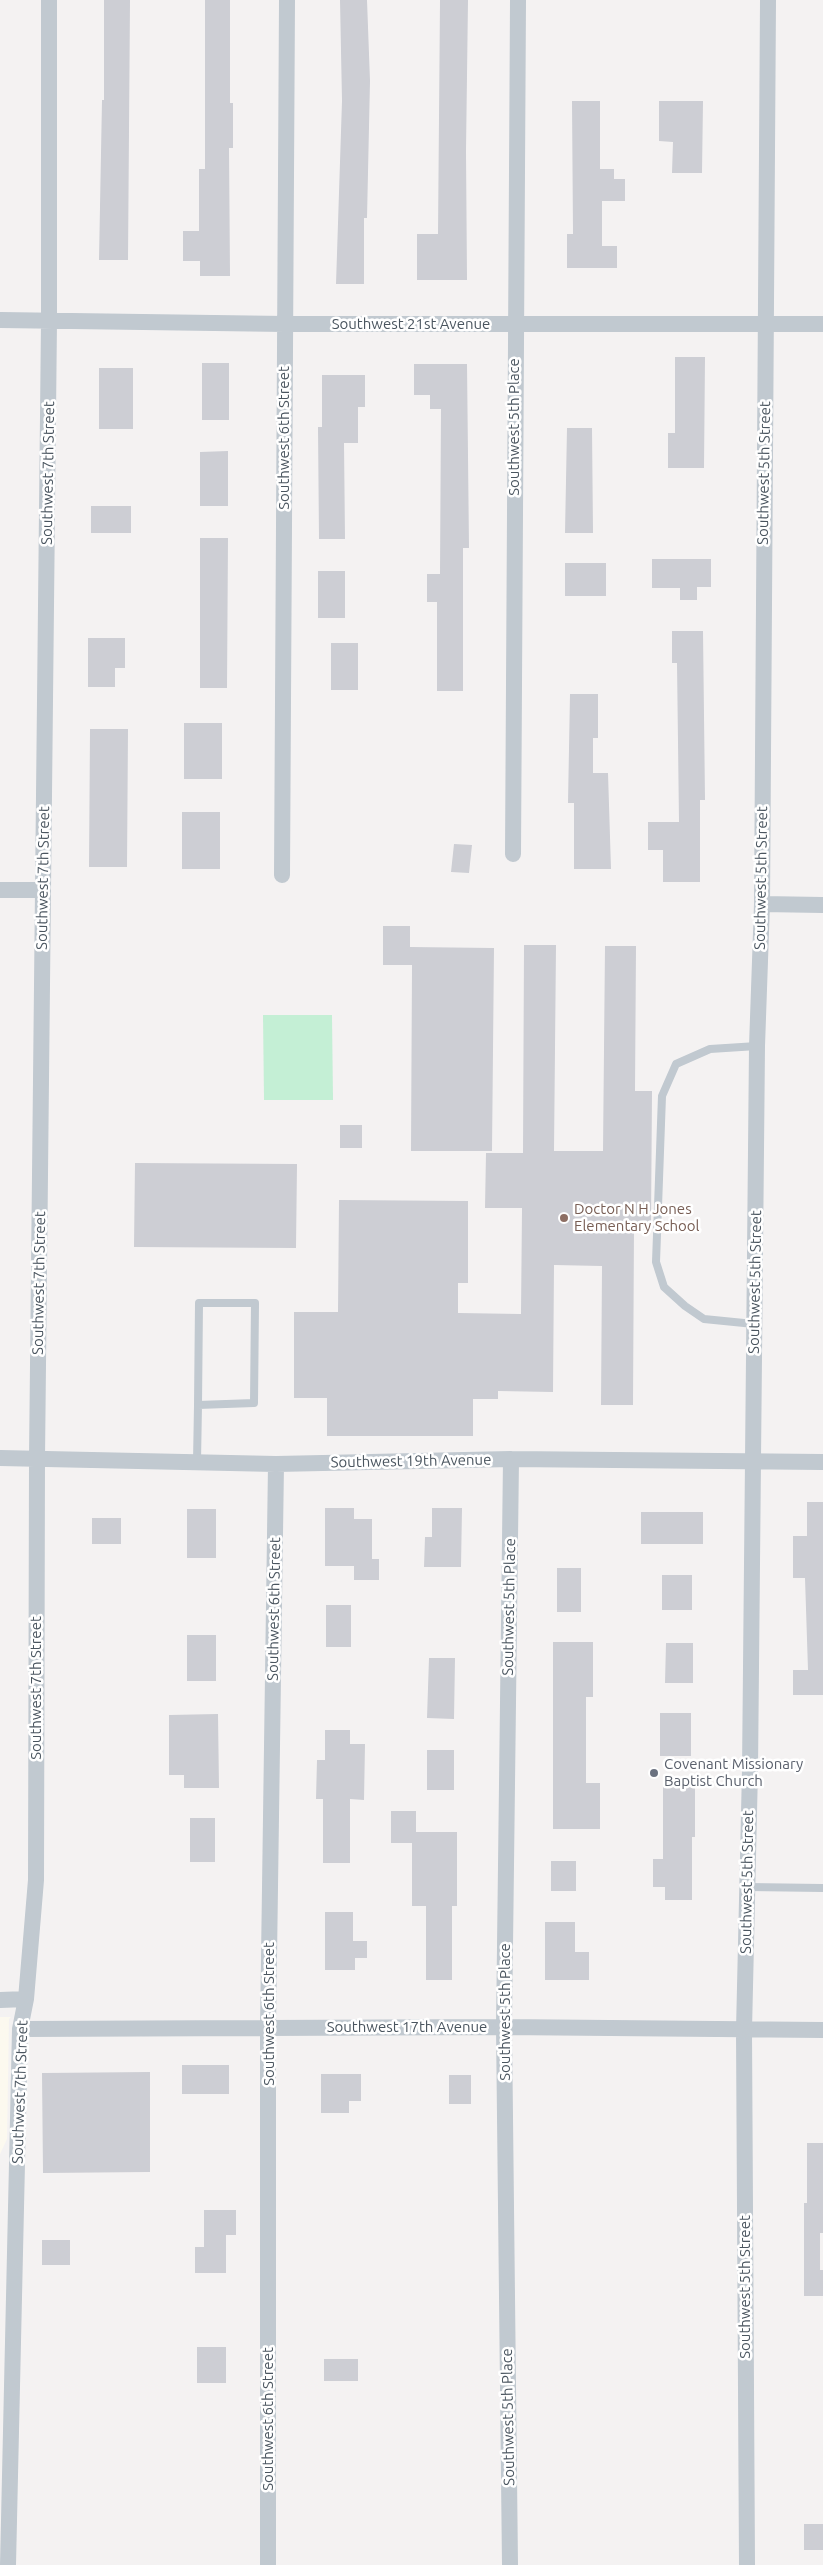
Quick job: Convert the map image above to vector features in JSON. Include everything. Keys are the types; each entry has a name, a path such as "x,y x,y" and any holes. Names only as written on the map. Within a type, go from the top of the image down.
{"street":[{"name":"Southwest 7th Street","path":"8,2565 20,2029 26,2000 36,1880 37,1458 50,320 49,0"},
{"name":"Southwest 6th Street","path":"282,875 287,0"},
{"name":"Southwest 5th Place","path":"513,854 514,324 518,0"},
{"name":"Southwest 5th Street","path":"747,2565 744,2030 755,1324 757,1046 762,904 768,0"},
{"name":"Southwest 21st Avenue","path":"0,320 285,324 823,324"},
{"path":"0,890 43,890"},
{"path":"762,904 823,906"},
{"name":"Southwest 19th Avenue","path":"0,1458 276,1464 511,1459 823,1462"},
{"name":"Southwest 5th Place","path":"510,2565 504,2027 511,1459"},
{"name":"Southwest 6th Street","path":"268,2565 268,2028 276,1464"},
{"path":"0,2000 26,2000"},
{"name":"Southwest 17th Avenue","path":"20,2029 504,2027 823,2030"}],"lane":[{"path":"755,1324 704,1318 685,1306 664,1286 656,1262 662,1096 676,1064 710,1049 757,1046"},
{"path":"197,1462 198,1303 255,1303 254,1403 198,1405"},
{"path":"747,1887 823,1888"}],"shaded area":[{"path":"0,2017 11,2017 9,2019 7,2139 0,2154"}],"green space":[{"path":"263,1015 332,1015 333,1100 264,1100"}],"building":[{"path":"104,0 130,0 128,260 99,260 102,100 104,100"},
{"path":"205,0 230,0 230,103 233,103 233,148 229,148 230,276 200,276 200,261 183,261 183,231 199,231 199,169 205,169"},
{"path":"340,0 367,0 370,81 367,218 364,218 364,284 336,284 342,101"},
{"path":"440,0 468,0 467,280 417,280 417,234 438,234"},
{"path":"572,101 600,101 600,169 614,169 614,179 625,179 625,201 602,201 602,246 617,246 617,268 567,268 567,234 573,234"},
{"path":"659,101 703,101 702,173 672,173 673,142 659,141"},
{"path":"675,357 705,357 704,468 668,468 668,433 675,433"},
{"path":"202,363 229,363 229,420 202,420"},
{"path":"414,364 467,364 469,548 463,548 463,691 437,691 437,602 427,602 427,574 440,574 441,409 430,409 430,395 414,395"},
{"path":"99,368 133,368 133,429 99,429"},
{"path":"322,375 365,375 365,407 358,407 358,443 344,443 345,539 319,539 318,427 322,427"},
{"path":"567,428 592,428 593,533 565,533"},
{"path":"228,451 228,506 200,506 200,452"},
{"path":"91,506 131,506 131,533 91,533"},
{"path":"200,538 228,538 227,688 200,688"},
{"path":"652,559 711,559 711,587 697,587 697,600 680,600 680,588 652,588"},
{"path":"565,563 606,563 606,596 565,596"},
{"path":"318,571 345,571 345,618 318,618"},
{"path":"672,631 703,631 705,800 700,800 700,882 663,882 663,850 648,850 648,822 679,822 677,663 672,663"},
{"path":"88,638 125,638 125,668 115,668 115,687 88,687"},
{"path":"331,643 358,643 358,690 331,690"},
{"path":"570,694 598,694 598,738 593,738 593,773 608,773 611,869 574,869 574,803 568,803"},
{"path":"184,723 222,723 222,779 184,779"},
{"path":"90,729 128,729 127,867 89,867"},
{"path":"182,812 220,812 220,869 182,869"},
{"path":"454,844 472,845 469,873 451,872"},
{"path":"383,926 410,926 410,947 494,948 492,1151 411,1151 412,965 383,965"},
{"path":"524,945 556,945 554,1151 603,1151 605,946 636,946 635,1091 652,1091 651,1225 634,1225 633,1405 601,1405 602,1266 554,1265 553,1392 498,1391 498,1399 473,1399 473,1436 327,1436 327,1398 294,1398 294,1312 338,1312 339,1200 468,1201 468,1283 458,1283 458,1313 521,1314 522,1208 485,1208 486,1153 523,1153"},
{"path":"340,1125 362,1125 362,1148 340,1148"},
{"path":"135,1163 297,1164 296,1248 134,1247"},
{"path":"807,1502 823,1502 823,1695 793,1695 793,1670 808,1670 805,1578 793,1578 793,1536 807,1536"},
{"path":"325,1508 354,1508 354,1519 372,1519 372,1559 379,1559 379,1580 354,1580 354,1566 325,1566"},
{"path":"432,1508 462,1508 461,1567 424,1567 425,1537 432,1537"},
{"path":"187,1509 216,1509 216,1558 187,1558"},
{"path":"641,1512 703,1512 703,1544 641,1544"},
{"path":"92,1518 121,1518 121,1544 92,1544"},
{"path":"557,1568 581,1568 581,1612 557,1612"},
{"path":"662,1575 692,1575 692,1610 662,1610"},
{"path":"326,1605 351,1605 351,1647 326,1647"},
{"path":"187,1635 216,1635 216,1681 187,1681"},
{"path":"553,1642 593,1642 593,1697 586,1697 586,1783 600,1783 600,1829 553,1829"},
{"path":"666,1643 693,1643 693,1683 665,1683"},
{"path":"429,1658 455,1658 454,1719 427,1718"},
{"path":"660,1713 691,1713 691,1756 660,1756"},
{"path":"218,1714 219,1788 184,1788 184,1775 169,1775 169,1715"},
{"path":"325,1730 350,1730 350,1744 365,1744 364,1800 350,1799 350,1863 323,1863 323,1799 316,1799 317,1760 325,1760"},
{"path":"427,1750 454,1750 454,1790 427,1790"},
{"path":"663,1786 695,1786 695,1837 692,1837 692,1900 665,1900 665,1887 653,1887 653,1859 663,1859"},
{"path":"391,1811 416,1811 416,1832 457,1832 457,1906 452,1906 452,1980 426,1980 426,1906 412,1906 412,1843 391,1843"},
{"path":"190,1818 215,1818 215,1862 190,1862"},
{"path":"551,1861 576,1861 576,1891 551,1891"},
{"path":"325,1912 353,1912 353,1941 367,1941 367,1958 355,1958 355,1970 325,1970"},
{"path":"545,1922 575,1922 575,1952 589,1952 589,1980 545,1980"},
{"path":"182,2065 229,2065 229,2094 182,2094"},
{"path":"150,2072 150,2172 43,2173 42,2073"},
{"path":"321,2074 361,2074 361,2101 349,2101 349,2113 321,2113"},
{"path":"449,2075 471,2075 471,2104 449,2104"},
{"path":"807,2143 823,2143 823,2233 820,2233 820,2270 823,2270 823,2296 804,2296 804,2203 807,2203"},
{"path":"204,2210 236,2210 236,2235 226,2235 226,2273 195,2273 195,2247 204,2247"},
{"path":"42,2240 70,2240 70,2265 42,2265"},
{"path":"197,2347 226,2347 226,2383 197,2383"},
{"path":"324,2359 358,2359 358,2381 324,2381"},
{"path":"804,2524 823,2524 823,2550 804,2550"}],"place":[{"name":"Doctor N H Jones Elementary School","path":"564,1218"},
{"name":"Covenant Missionary Baptist Church","path":"654,1773"}]}
